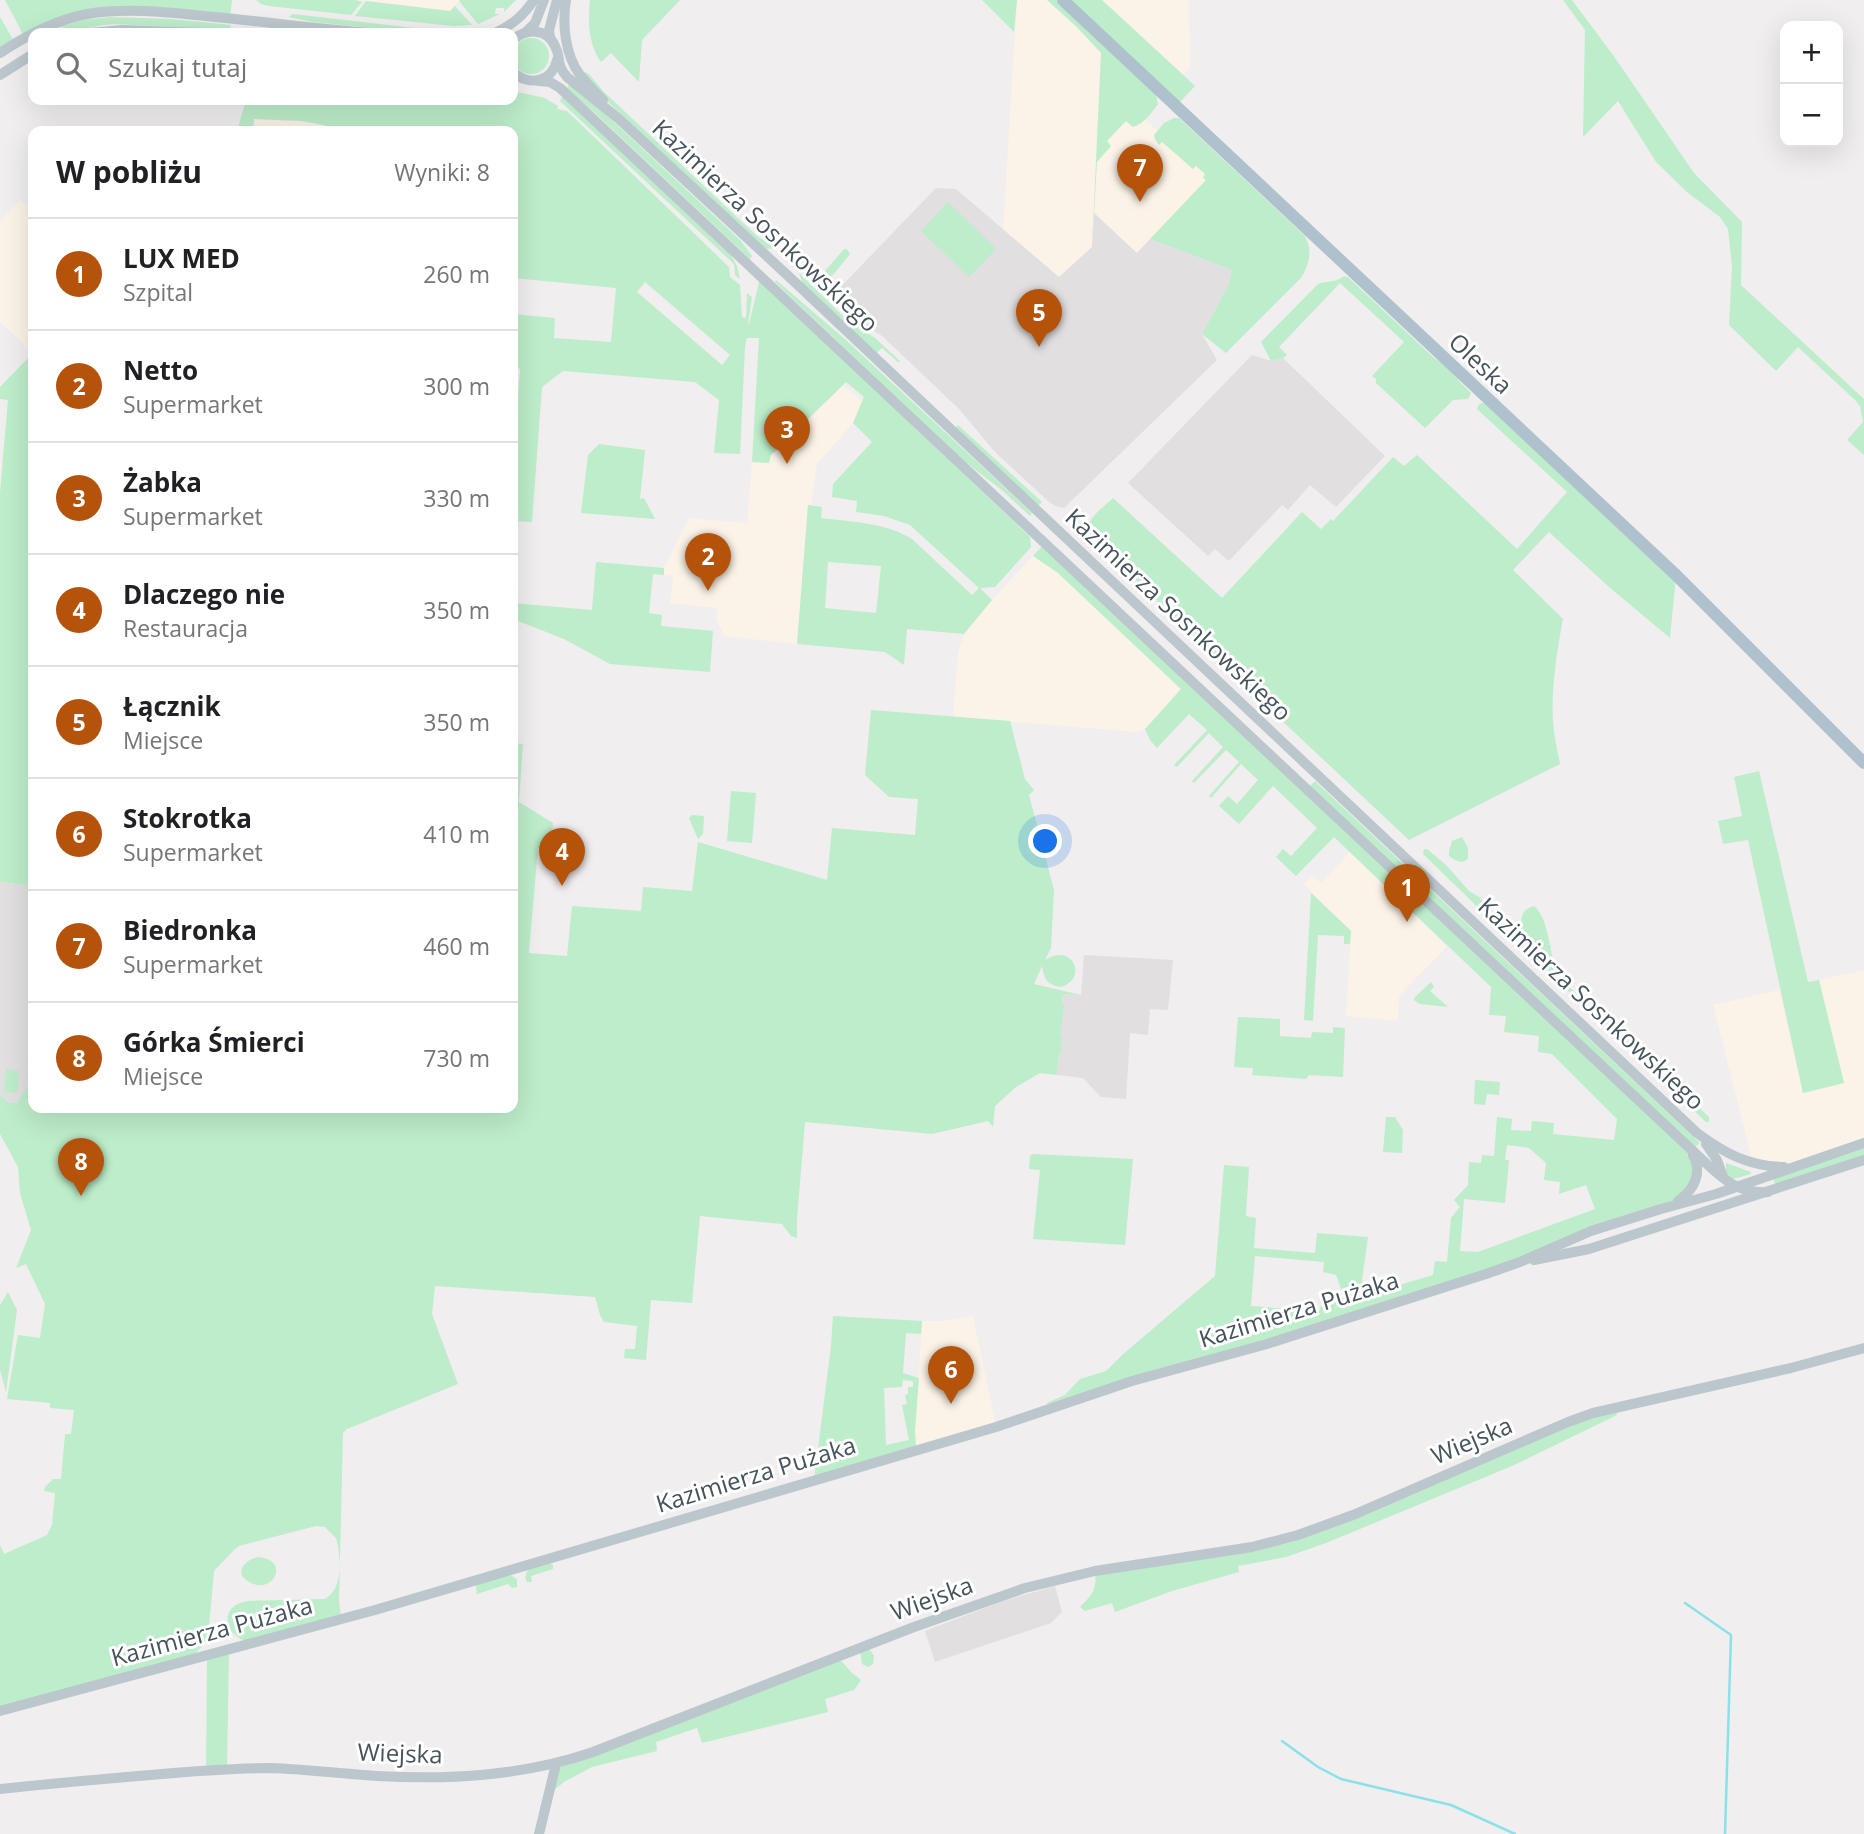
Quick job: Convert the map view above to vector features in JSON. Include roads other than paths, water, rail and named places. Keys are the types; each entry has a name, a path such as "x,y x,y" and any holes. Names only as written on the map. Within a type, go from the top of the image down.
{"main road":[{"name":"Oleska","path":"1063,0 1676,575 1864,763"}],"street":[{"path":"505,28 520,18 534,0"},
{"path":"518,36 535,23 544,0"},
{"path":"550,38 548,30 557,0"},
{"path":"566,0 564,30 577,69 619,119"},
{"path":"44,28 77,16 102,12 174,13 321,28"},
{"path":"526,32 540,32 550,38"},
{"path":"0,52 28,36"},
{"name":"Kazimierza Sosnkowskiego","path":"550,38 555,46 560,69 567,77 619,119 799,286 1697,1133 1742,1160 1765,1166 1792,1167"},
{"path":"539,80 553,71 558,56"},
{"path":"0,75 28,57"},
{"name":"Kazimierza Sosnkowskiego","path":"518,75 525,80 550,82 560,88 1723,1178 1735,1187 1749,1192 1768,1192"},
{"path":"1696,1214 1712,1204 1720,1192 1723,1178 1717,1160 1697,1133"},
{"path":"1661,1209 1685,1196 1695,1183 1697,1163 1684,1143"},
{"name":"Kazimierza Pużaka","path":"0,1711 375,1610 996,1427 1170,1369 1267,1344 1520,1262 1591,1231 1720,1192 1864,1143"},
{"name":"Kazimierza Pużaka","path":"1520,1262 1589,1249 1864,1160"},
{"name":"Wiejska","path":"0,1788 246,1768 401,1777 449,1777 500,1773 554,1764 593,1752 907,1630 1026,1587 1095,1571 1252,1547 1298,1535 1353,1515 1593,1413 1864,1348"},
{"path":"539,1834 554,1764"}],"waterway":[{"path":"1685,1603 1731,1635 1725,1834"},
{"path":"1282,1741 1318,1767 1341,1779 1451,1805 1515,1834"}],"place":[{"name":"Biedronka","path":"1140,202"},
{"name":"Łącznik","path":"1039,347"},
{"name":"Żabka","path":"787,464"},
{"name":"Netto","path":"708,591"},
{"name":"Dlaczego nie","path":"562,886"},
{"name":"LUX MED","path":"1407,922"},
{"name":"Górka Śmierci","path":"81,1196"},
{"name":"Stokrotka","path":"951,1404"}]}
